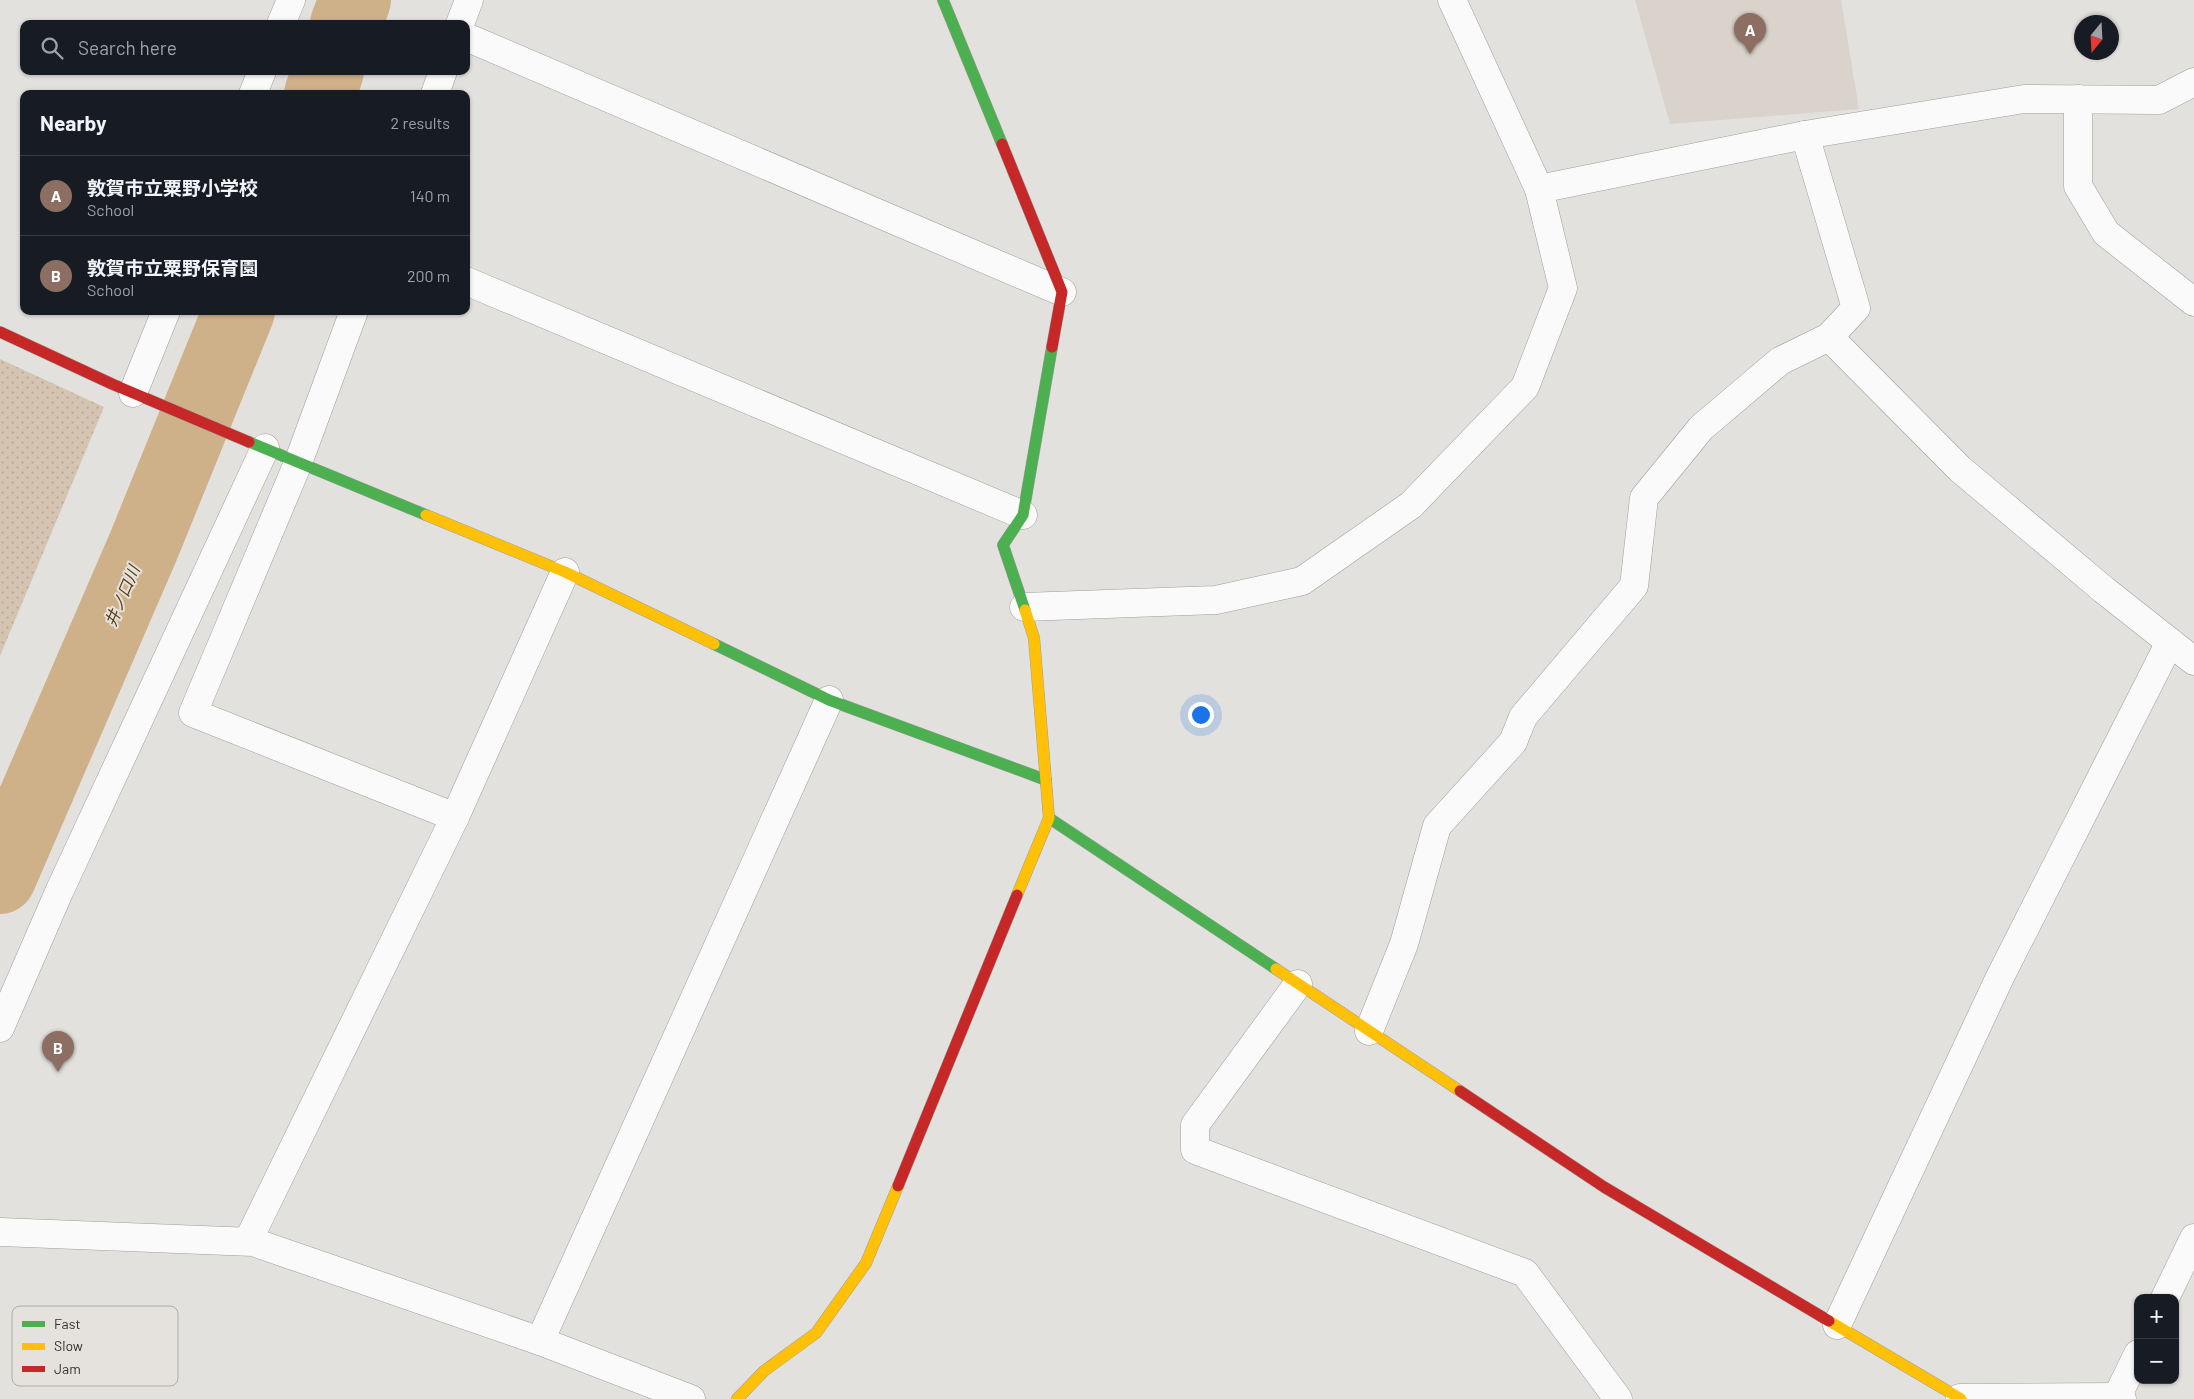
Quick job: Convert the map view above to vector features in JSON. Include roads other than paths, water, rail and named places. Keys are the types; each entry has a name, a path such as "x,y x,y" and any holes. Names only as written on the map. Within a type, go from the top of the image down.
{"street":[{"path":"283,20 291,0"},
{"path":"462,20 469,0"},
{"path":"737,1399 764,1371 816,1334 866,1263 1049,818 1034,638 1003,546 1023,515 1062,292 943,0"},
{"path":"1024,608 1216,600 1302,581 1411,505 1524,387 1563,288 1539,190 1452,0"},
{"path":"470,39 1062,292"},
{"path":"255,90 260,75"},
{"path":"436,90 441,75"},
{"path":"1539,190 1805,135 2024,98 2159,100 2194,82"},
{"path":"2078,99 2078,186 2106,233 2194,302"},
{"path":"1369,1031 1404,944 1438,826 1513,742 1523,717 1634,586 1644,498 1701,428 1780,361 1829,337 1856,308 1805,135"},
{"path":"470,283 1023,515"},
{"path":"123,388 164,315"},
{"path":"353,315 298,463 193,713 455,817"},
{"path":"0,332 123,388 298,463 565,572 829,700 1046,780"},
{"path":"1829,337 1960,469 2104,590 2194,661"},
{"path":"0,1028 255,444"},
{"path":"248,1241 455,817 565,572"},
{"path":"1837,1325 2000,977 2170,642"},
{"path":"540,1341 829,700"},
{"path":"1049,818 1604,1187 1960,1399 2120,1398 2134,1364"},
{"path":"1298,984 1195,1125 1195,1150 1525,1274 1618,1399"},
{"path":"0,1232 248,1241 540,1341 691,1399"},
{"path":"2167,1294 2194,1238"}],"waterway":[{"name":"井ノ口川","path":"348,20 355,0"},
{"name":"井ノ口川","path":"321,90 327,75"},
{"name":"井ノ口川","path":"0,878 144,545 237,315"}],"place":[{"name":"敦賀市立粟野小学校","path":"1750,54"},
{"name":"敦賀市立粟野保育園","path":"58,1072"}]}
